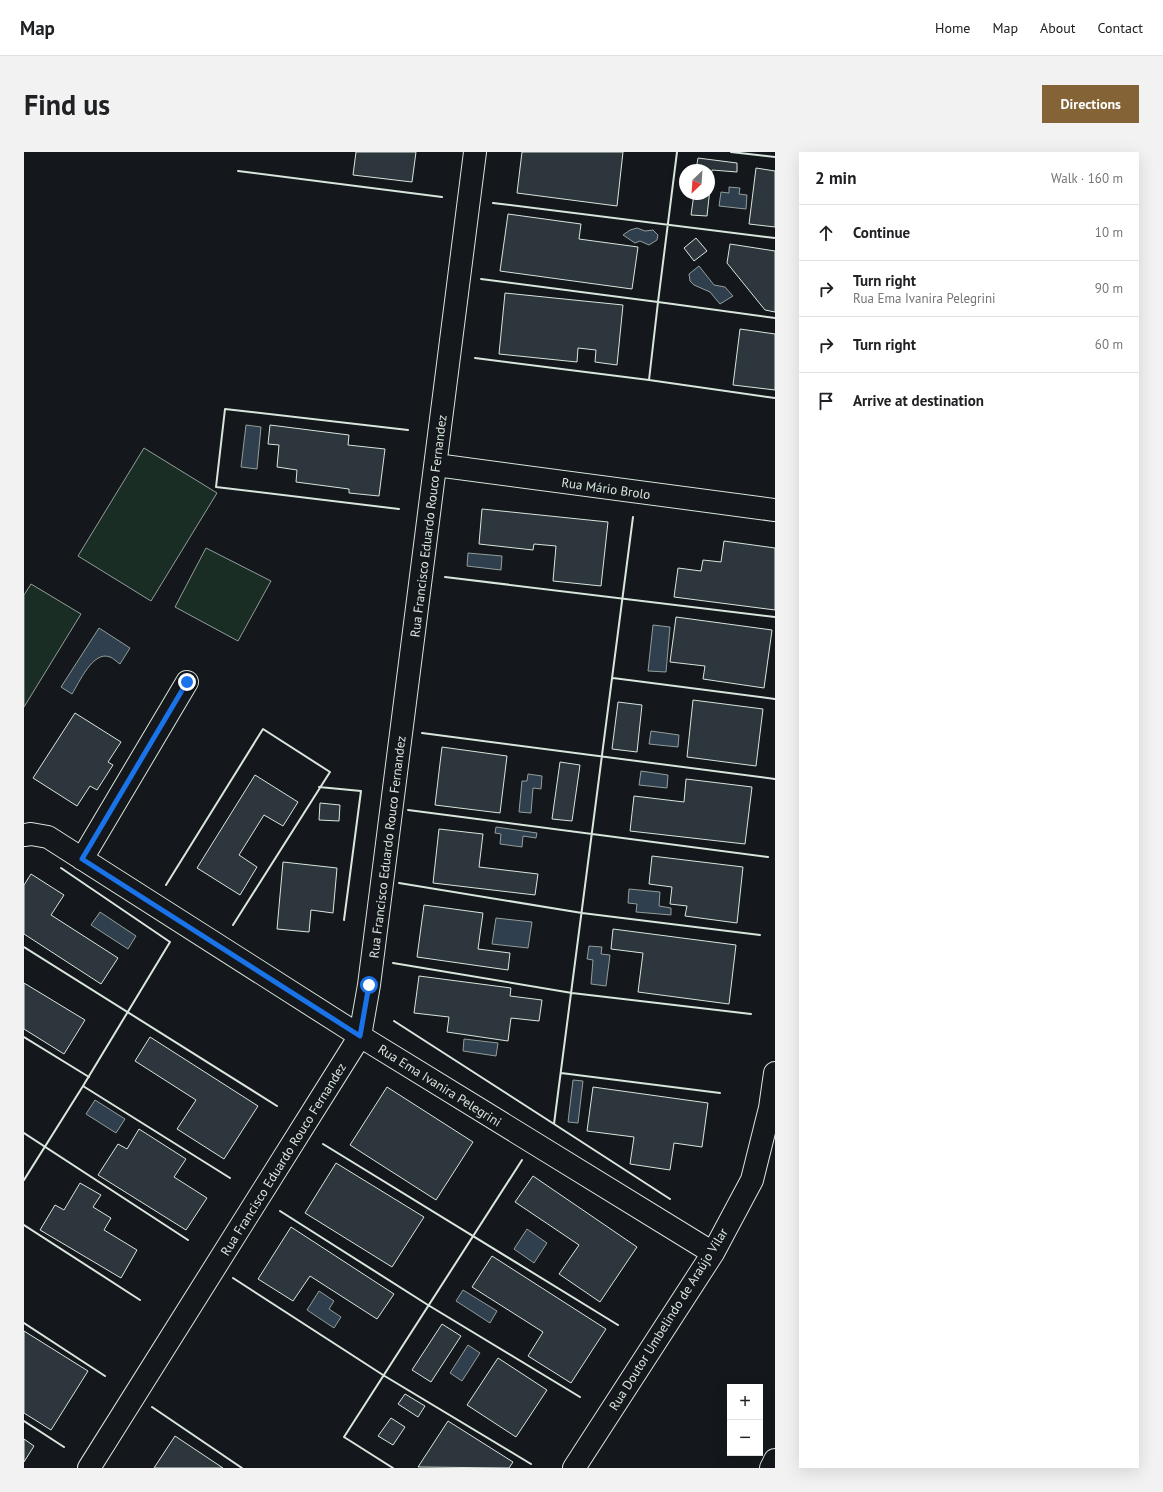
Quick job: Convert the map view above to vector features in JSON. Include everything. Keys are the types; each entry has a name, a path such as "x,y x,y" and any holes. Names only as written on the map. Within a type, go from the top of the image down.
{"street":[{"name":"Rua Francisco Eduardo Rouco Fernandez","path":"89,1468 360,1036 369,985 475,152"},
{"name":"Rua Mário Brolo","path":"436,465 775,510"},
{"path":"82,859 187,682"},
{"name":"Rua Ema Ivanira Pelegrini","path":"24,835 31,834 48,837 360,1036 714,1253"},
{"name":"Rua Doutor Umbelindo de Araújo Vilar","path":"574,1468 714,1253 752,1180 770,1108 775,1073"},
{"path":"771,1468 775,1460"}],"green space":[{"path":"144,448 217,493 151,601 78,556"},
{"path":"206,548 271,581 238,641 175,607"},
{"path":"31,584 81,614 24,707 24,595"}],"water":[{"path":"729,187 740,188 739,194 747,195 746,209 719,206 721,192 729,193"},
{"path":"637,228 645,231 653,230 658,235 657,240 649,245 640,241 635,243 623,235 630,230"},
{"path":"699,266 714,285 725,287 733,296 720,304 710,292 694,285 690,281 689,274"},
{"path":"246,425 261,427 257,469 241,467"},
{"path":"468,553 502,556 501,570 467,566"},
{"path":"653,625 670,627 666,672 648,671"},
{"path":"99,628 130,648 120,664 110,657 104,656 98,658 87,669 72,694 61,687"},
{"path":"651,731 679,735 678,747 649,744"},
{"path":"641,771 668,775 667,788 639,785"},
{"path":"528,774 542,776 541,789 533,788 531,813 519,812 522,781 527,781"},
{"path":"496,827 537,833 536,838 523,836 522,847 500,844 501,834 495,833"},
{"path":"629,889 660,892 659,906 671,908 671,915 636,912 637,904 628,903"},
{"path":"100,912 136,936 128,949 91,925"},
{"path":"496,918 532,922 528,948 492,944"},
{"path":"589,946 602,947 601,954 610,955 606,986 591,984 593,960 587,959"},
{"path":"464,1039 498,1043 496,1056 463,1051"},
{"path":"573,1080 583,1081 578,1123 568,1122"},
{"path":"95,1100 125,1119 116,1133 86,1114"},
{"path":"527,1229 547,1243 534,1263 514,1249"},
{"path":"463,1290 497,1311 490,1323 456,1301"},
{"path":"319,1291 334,1301 329,1309 341,1317 334,1328 307,1310"},
{"path":"468,1345 480,1353 462,1381 450,1373"}],"building":[{"path":"356,152 416,152 412,182 353,175"},
{"path":"522,152 623,152 617,206 517,193"},
{"path":"698,158 737,163 737,172 715,170 715,164 697,164"},
{"path":"756,168 775,171 775,227 749,224"},
{"path":"693,200 709,200 707,216 691,215"},
{"path":"508,214 581,224 579,239 638,247 632,289 500,271"},
{"path":"696,238 707,251 694,261 684,248"},
{"path":"730,244 775,251 775,312 765,310 727,263"},
{"path":"505,293 623,305 617,365 595,362 596,350 578,348 577,362 499,354"},
{"path":"740,329 775,334 775,390 733,385"},
{"path":"270,425 349,435 348,445 385,449 379,496 349,493 349,489 296,482 297,470 277,467 279,445 268,444"},
{"path":"482,509 608,522 601,586 553,581 556,546 534,544 533,550 479,544"},
{"path":"724,541 775,548 775,610 674,597 678,568 701,571 703,560 721,562"},
{"path":"676,617 772,630 764,688 703,679 705,666 670,662"},
{"path":"693,700 763,709 756,766 687,757"},
{"path":"618,702 642,705 637,752 612,749"},
{"path":"75,713 121,742 108,762 113,765 97,790 90,786 77,806 33,778"},
{"path":"442,747 507,756 500,813 435,805"},
{"path":"560,762 580,765 572,821 552,819"},
{"path":"255,775 298,802 283,826 264,815 239,855 257,867 240,895 197,868"},
{"path":"686,779 752,787 745,844 630,831 634,796 684,802"},
{"path":"320,803 340,805 339,821 319,820"},
{"path":"439,829 483,834 479,867 538,874 535,895 433,883"},
{"path":"652,856 743,867 737,923 685,916 687,906 670,904 672,887 649,884"},
{"path":"283,862 337,868 333,913 311,910 309,932 277,929"},
{"path":"31,874 64,895 51,915 118,958 101,984 24,934 24,885"},
{"path":"424,905 483,913 478,949 510,953 508,970 417,957"},
{"path":"613,929 736,945 729,1004 638,992 643,953 611,949"},
{"path":"419,976 511,988 510,996 542,1000 539,1021 511,1018 508,1041 447,1032 449,1017 414,1013"},
{"path":"24,983 85,1020 64,1054 24,1029"},
{"path":"150,1037 258,1106 224,1159 177,1129 196,1100 135,1061"},
{"path":"387,1087 473,1142 436,1200 350,1145"},
{"path":"593,1087 708,1103 702,1147 674,1143 670,1170 630,1164 634,1137 587,1131"},
{"path":"139,1129 186,1159 174,1177 207,1198 186,1230 98,1175 118,1144 127,1149"},
{"path":"336,1163 424,1217 392,1267 305,1213"},
{"path":"533,1176 637,1247 600,1302 559,1274 579,1245 515,1202"},
{"path":"80,1183 101,1195 93,1207 111,1218 104,1230 137,1250 121,1278 40,1230 55,1205 64,1210"},
{"path":"291,1227 394,1294 377,1319 310,1276 293,1301 258,1279"},
{"path":"492,1256 606,1329 571,1383 528,1356 543,1332 472,1287"},
{"path":"442,1324 461,1336 431,1382 412,1370"},
{"path":"24,1331 88,1371 51,1430 24,1413"},
{"path":"498,1358 547,1390 516,1437 467,1405"},
{"path":"405,1394 425,1406 418,1417 398,1404"},
{"path":"391,1418 405,1427 393,1445 378,1436"},
{"path":"448,1421 513,1462 509,1468 418,1467"},
{"path":"175,1436 223,1468 154,1468"},
{"path":"24,1439 34,1446 24,1462"}],"wall":[{"path":"677,152 658,302 775,318"},
{"path":"731,152 775,157"},
{"path":"238,171 442,197"},
{"path":"493,203 775,238"},
{"path":"475,358 649,380 658,302 481,279"},
{"path":"649,380 775,398"},
{"path":"399,509 216,487 225,409 408,430"},
{"path":"394,1021 554,1124 633,517"},
{"path":"445,577 775,617"},
{"path":"613,678 775,699"},
{"path":"166,885 263,729 330,772 233,925"},
{"path":"422,733 775,779"},
{"path":"319,787 361,791 344,920"},
{"path":"408,810 768,857"},
{"path":"61,868 170,942 83,1086 230,1178"},
{"path":"399,883 582,913 760,935"},
{"path":"24,947 277,1106"},
{"path":"393,963 572,993 751,1014"},
{"path":"24,1037 89,1077"},
{"path":"561,1073 720,1093"},
{"path":"24,1180 83,1086"},
{"path":"554,1124 670,1199"},
{"path":"24,1133 188,1240"},
{"path":"323,1144 618,1325"},
{"path":"393,1468 344,1437 522,1160"},
{"path":"280,1211 428,1305 580,1397"},
{"path":"24,1225 140,1300"},
{"path":"233,1278 383,1375 531,1464"},
{"path":"24,1323 105,1376"},
{"path":"152,1407 242,1468"},
{"path":"24,1421 64,1447"}],"route":[{"path":"187,682 82,859 360,1036 369,985"}]}
